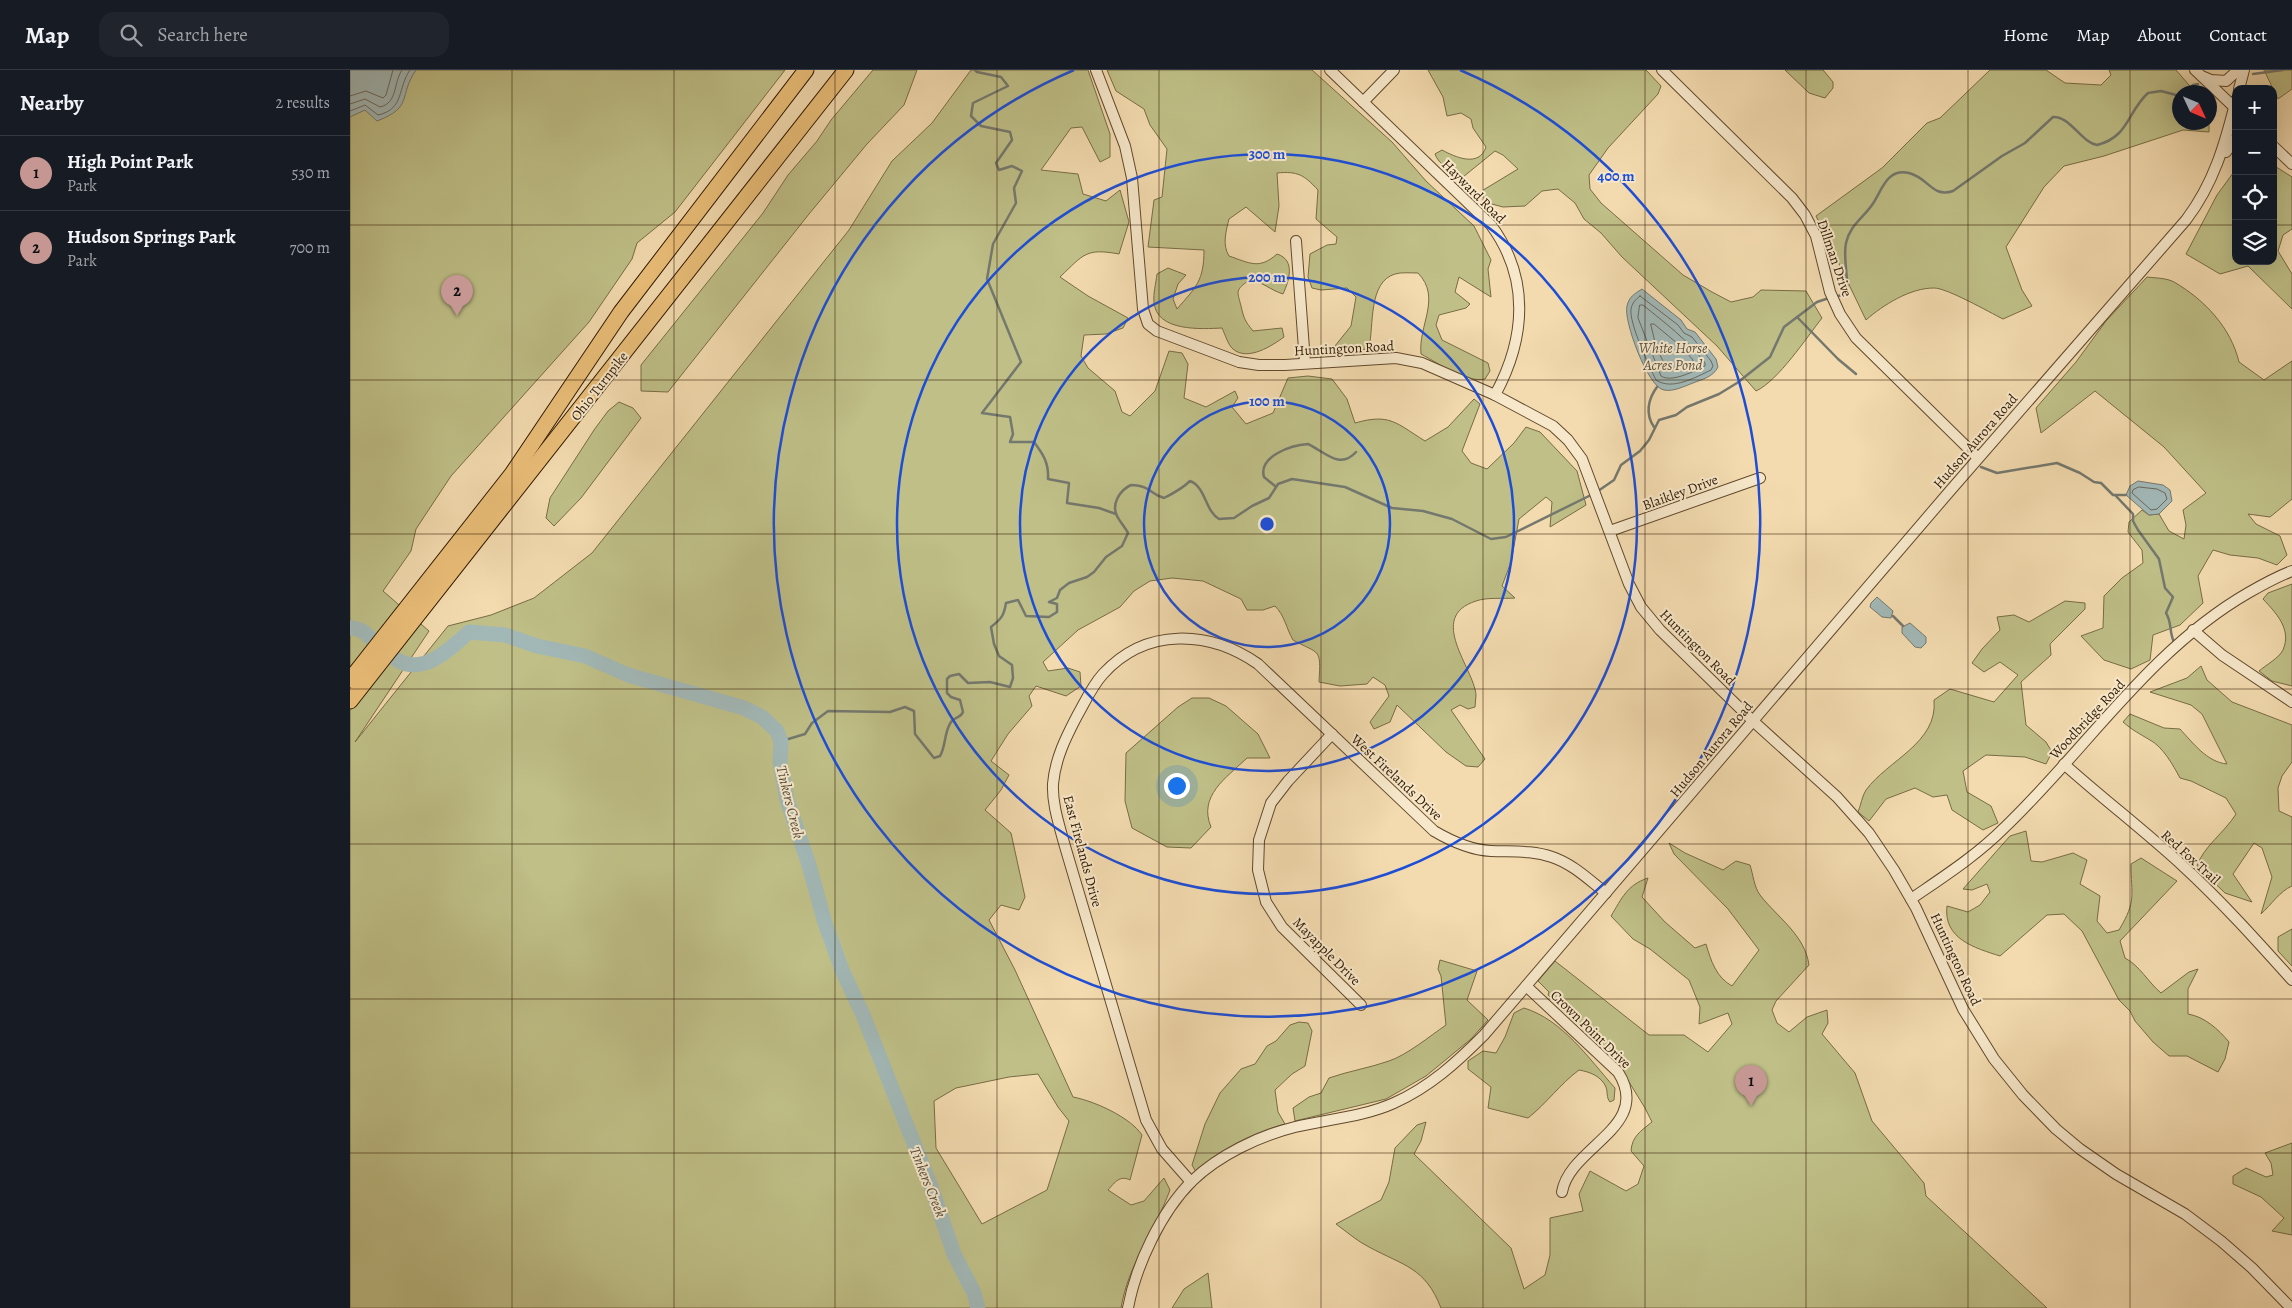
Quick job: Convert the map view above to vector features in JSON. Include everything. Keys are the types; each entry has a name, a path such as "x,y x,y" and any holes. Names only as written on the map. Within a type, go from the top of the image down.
{"highway":[{"name":"Ohio Turnpike","path":"350,701 512,474 621,312 806,70"},
{"name":"Ohio Turnpike","path":"350,680 524,483 846,70"}],"street":[{"name":"Huntington Road","path":"1096,70 1125,146 1132,178 1143,309 1148,324 1170,337 1239,362 1259,365 1376,358 1407,360 1440,369 1542,419 1568,440 1582,459 1629,584 1642,607 1660,630 1753,721 1815,776 1854,815 1885,856 1911,899 1963,1010 1994,1059 2023,1095 2056,1129 2080,1149 2116,1174 2185,1214 2221,1241 2252,1268 2291,1308"},
{"name":"Hayward Road","path":"1330,70 1491,225 1509,255 1519,288 1519,319 1514,348 1504,378 1495,395"},
{"path":"1363,102 1394,70"},
{"name":"Dillman Drive","path":"1662,70 1768,173 1805,215 1816,236 1832,296 1840,314 1856,338 1978,458"},
{"path":"2198,73 2211,80 2226,81 2238,70"},
{"path":"2240,85 2244,70"},
{"path":"2198,73 2232,103"},
{"name":"Hudson Aurora Road","path":"1128,1308 1142,1260 1151,1240 1162,1220 1192,1182 1230,1154 1266,1136 1371,1111 1394,1103 1417,1091 1456,1063 1484,1035 1978,458 2186,220 2205,193 2220,161 2232,117"},
{"path":"2220,161 2232,144"},
{"path":"2277,150 2292,164"},
{"path":"1296,241 1305,362"},
{"name":"Blaikley Drive","path":"1610,531 1760,478"},
{"name":"Woodbridge Road","path":"1911,899 1962,864 2004,829 2142,680 2193,630 2232,602 2267,582 2292,572"},
{"path":"2193,630 2222,655 2292,702"},
{"name":"East Firelands Drive","path":"1192,1182 1165,1152 1146,1120 1056,814 1053,797 1055,770 1060,751 1091,691 1114,664 1137,650 1153,643 1176,639 1200,638 1217,642 1241,652 1271,675"},
{"name":"West Firelands Drive","path":"1271,675 1422,821 1442,836 1457,843 1481,850 1524,851 1553,857 1578,870 1606,893"},
{"name":"Mayapple Drive","path":"1332,734 1288,780 1271,804 1259,840 1258,870 1266,902 1282,927 1362,1005"},
{"name":"Red Fox Trail","path":"2064,764 2110,806 2187,870 2227,909 2292,980"},
{"name":"Crown Point Drive","path":"1526,986 1618,1072 1627,1090 1627,1105 1621,1118 1566,1177 1562,1192"}],"green space":[{"path":"350,70 785,70 675,212 637,243 632,259 589,322 451,476 416,529 411,551 383,591 429,631 355,742 448,626 491,615 534,598 592,553 849,230 892,161 932,123 971,70 1088,70 1110,134 1110,157 1100,162 1082,127 1071,128 1041,170 1078,174 1083,194 1106,201 1120,190 1129,222 1119,254 1099,252 1086,255 1060,277 1088,296 1128,318 1123,328 1106,334 1084,335 1081,356 1088,368 1115,391 1122,412 1130,416 1155,391 1169,351 1182,353 1188,364 1184,398 1206,407 1235,391 1238,398 1232,407 1246,424 1273,413 1288,378 1308,376 1332,379 1347,399 1355,423 1377,419 1385,420 1399,425 1425,441 1448,427 1474,399 1480,404 1462,451 1471,463 1487,469 1514,443 1526,427 1540,432 1577,471 1586,505 1550,527 1552,502 1546,497 1519,519 1511,562 1502,586 1515,598 1476,601 1462,609 1455,619 1456,644 1473,684 1476,696 1475,707 1468,709 1460,705 1451,710 1485,759 1478,767 1466,766 1446,752 1397,705 1390,722 1374,729 1370,722 1389,696 1385,685 1373,677 1367,684 1340,686 1319,682 1319,657 1314,651 1293,640 1275,606 1263,610 1247,610 1241,599 1203,581 1172,578 1150,581 1134,591 1120,607 1078,630 1043,662 1048,671 1068,668 1080,672 1081,686 1066,696 1036,686 1029,696 1032,706 1008,734 991,761 1009,775 1001,790 985,810 1011,833 1025,897 1019,910 1001,905 989,920 1015,970 1073,1097 1091,1102 1111,1111 1129,1122 1142,1135 1130,1180 1120,1179 1108,1190 1131,1205 1144,1201 1164,1178 1170,1190 1129,1277 1121,1308 350,1308","holes":["1038,1074 1069,1121 1047,1190 982,1224 936,1148 934,1101 956,1088 1009,1077"]},
{"path":"873,70 917,70 904,105 867,144 809,214 668,392 641,391 641,365 763,213 788,175 817,141 831,120"},
{"path":"1107,70 1312,70 1392,142 1426,181 1474,226 1491,260 1488,269 1491,297 1459,277 1455,292 1470,304 1466,308 1439,315 1436,325 1442,340 1488,363 1490,371 1485,379 1469,378 1461,375 1421,354 1421,343 1429,302 1425,282 1418,273 1395,274 1386,279 1380,286 1374,306 1369,347 1363,350 1350,347 1342,350 1335,346 1351,326 1356,297 1347,288 1321,290 1312,288 1308,277 1310,254 1327,245 1336,244 1337,237 1316,219 1318,190 1309,181 1296,174 1277,173 1279,206 1275,232 1246,207 1229,219 1225,238 1229,256 1249,263 1259,264 1277,254 1287,261 1289,277 1283,294 1258,282 1249,280 1238,291 1244,317 1253,331 1282,328 1284,337 1260,351 1246,354 1239,353 1231,347 1222,328 1181,327 1163,319 1157,312 1154,302 1157,274 1168,268 1186,275 1178,284 1173,299 1177,309 1198,283 1204,261 1204,250 1148,247 1154,200 1162,197 1167,149 1150,125 1144,109 1116,91"},
{"path":"1428,70 1646,70 1661,86 1658,94 1608,148 1589,175 1590,189 1601,203 1683,275 1712,292 1731,302 1753,297 1761,290 1806,291 1822,318 1783,369 1765,386 1756,391 1717,346 1622,257 1601,233 1584,219 1575,203 1558,189 1542,191 1525,206 1503,207 1488,203 1480,192 1518,169 1503,155 1495,151 1463,177 1443,165 1435,154 1442,150 1460,158 1472,159 1483,153 1486,147 1473,128 1471,119 1461,113 1447,116 1443,97"},
{"path":"1785,70 1823,70 1833,82 1833,88 1825,98 1809,93"},
{"path":"1990,70 2046,70 2065,83 2101,85 2111,75 2109,70 2176,70 2189,85 2172,85 2172,130 2183,130 2104,156 2064,166 2044,187 2006,247 2022,290 2032,306 2003,319 1948,292 1934,288 1916,291 1897,298 1866,320 1816,216 1882,168 1927,123 1940,118"},
{"path":"2264,70 2292,70 2292,89 2278,99 2277,85 2271,85"},
{"path":"2183,130 2209,130 2209,132"},
{"path":"2277,168 2292,177 2292,229 2283,235 2278,251 2292,274 2292,309 2248,266 2220,274 2186,254 2217,195 2232,174 2232,265 2277,265"},
{"path":"2147,277 2171,281 2196,297 2223,326 2230,338 2239,362 2264,380 2292,361 2292,499 2270,517 2248,514 2256,524 2280,536 2287,555 2277,565 2258,558 2230,555 2213,550 2198,576 2203,603 2180,625 2153,635 2150,660 2131,669 2104,660 2081,636 2103,628 2104,596 2122,578 2143,563 2142,550 2128,532 2129,522 2142,510 2149,515 2159,514 2169,531 2184,539 2186,525 2183,510 2206,493 2164,447 2095,391 2041,433 2036,408 2076,362 2106,321"},
{"path":"619,402 633,408 641,418 581,498 554,526 546,518 550,498 594,430 608,411"},
{"path":"2292,584 2292,686 2272,681 2259,671 2279,656 2285,642 2284,628 2281,622 2263,599 2268,593"},
{"path":"2065,601 2085,603 2085,609 2050,644 2051,655 2021,682 2026,725 2046,742 2052,752 2046,764 2025,757 1986,755 1963,771 1967,792 1991,806 1998,823 1983,830 1952,810 1947,795 1933,797 1915,788 1886,799 1869,821 1858,812 1863,795 1875,779 1910,750 1928,728 1933,715 1934,700 1950,689 1994,702 2018,675 2000,662 1984,672 1972,663 2000,630 1997,617 2014,615 2029,622"},
{"path":"2201,666 2207,680 2232,702 2292,725 2292,762 2282,776 2278,788 2279,811 2292,817 2292,886 2261,914 2272,877 2262,848 2254,843 2233,874 2252,902 2225,893 2197,866 2204,852 2236,814 2226,798 2191,781 2180,778 2171,762 2155,743 2123,722 2130,714 2164,728 2180,729 2207,756 2227,764 2202,714 2191,705 2150,692 2187,678"},
{"path":"1192,698 1209,698 1226,706 1258,734 1270,758 1247,758 1223,780 1216,788 1208,806 1211,827 1191,848 1167,847 1132,828 1125,801 1126,753 1178,707"},
{"path":"2026,831 2031,861 2042,862 2073,853 2087,860 2080,884 2100,896 2097,921 2107,933 2119,930 2131,904 2131,864 2141,858 2177,881 2120,941 2125,958 2135,965 2161,993 2189,972 2198,969 2188,989 2188,1014 2211,1024 2229,1042 2225,1059 2218,1072 2187,1056 2169,1056 2153,1042 2135,1021 2130,1011 2119,1000 2082,931 2064,914 2047,915 2000,956 1971,945 1955,934 1950,927 1947,917 1947,906 1968,912 1980,905 1990,892 1987,884 1972,890 1963,889 2010,836"},
{"path":"1669,843 1685,853 1723,870 1736,861 1750,865 1758,892 1796,935 1802,944 1809,965 1776,1001 1772,1010 1777,1023 1789,1032 1807,1017 1827,1010 1828,1023 1822,1034 1855,1073 1872,1121 1924,1183 1926,1196 2047,1308 1441,1308 1428,1284 1412,1269 1365,1245 1336,1224 1381,1200 1389,1182 1395,1148 1417,1125 1426,1122 1421,1141 1414,1154 1511,1248 1524,1289 1545,1275 1550,1255 1550,1218 1583,1211 1579,1194 1590,1171 1626,1191 1638,1184 1644,1166 1631,1151 1633,1141 1652,1122 1613,1056 1548,995 1549,992 1538,981 1555,961 1649,1035 1684,1035 1708,1052 1732,1024 1728,1013 1699,1024 1700,1007 1689,980 1650,949 1633,939 1611,916 1630,888 1648,878 1642,897 1665,922 1695,948 1706,944 1718,973 1732,986 1759,950 1728,909 1674,854"},
{"path":"2292,929 2292,966 2278,951 2278,937"},
{"path":"1440,960 1477,971 1467,1000 1488,1020 1471,1039 1426,1076 1386,1099 1295,1121 1293,1108 1309,1097 1321,1093 1329,1078 1396,1058 1411,1050 1446,1025 1441,976 1438,969"},
{"path":"1524,1008 1551,1021 1585,1053 1615,1088 1614,1100 1610,1102 1606,1087 1598,1077 1579,1070 1528,1118 1488,1108 1491,1087 1468,1069 1468,1061 1483,1051 1496,1053 1505,1037 1514,1013"},
{"path":"1299,1022 1308,1023 1312,1031 1305,1066 1292,1074 1275,1090 1278,1112 1285,1124 1261,1132 1226,1149 1196,1172 1192,1165 1205,1124 1220,1093 1241,1069 1255,1064 1267,1046 1276,1041 1290,1025"},
{"path":"2292,1143 2292,1235 2272,1231 2284,1218 2261,1197 2233,1184 2233,1176 2246,1168 2266,1177 2273,1175 2271,1163 2265,1153"},
{"path":"1208,1273 1212,1308 1172,1308 1184,1289"}],"water":[{"path":"350,70 416,70 401,106 389,116 377,121 365,110 350,117"},
{"name":"White Horse Acres Pond","path":"1642,289 1681,320 1687,329 1695,332 1716,359 1718,367 1711,375 1683,387 1668,390 1658,386 1651,378 1638,352 1627,314 1629,300"},
{"path":"2138,481 2163,485 2170,490 2172,501 2159,514 2149,515 2126,495 2130,486"},
{"path":"1877,597 1893,611 1891,618 1882,617 1870,607"},
{"path":"1910,623 1926,637 1926,643 1921,648 1915,647 1902,633 1902,627"}],"waterway":[{"path":"975,70 1001,77 1008,86 973,103 971,116 981,126 1010,132 1012,140 996,163 999,170 1012,166 1022,171 1014,188 1016,203 993,244 987,279 1021,362 982,413 1010,417 1013,434 1010,442 1034,442 1045,459 1048,468 1048,479 1069,483 1067,503 1099,508 1116,514"},
{"path":"2253,74 2283,70"},
{"path":"2193,85 2198,84"},
{"path":"1834,297 1842,295 1847,289 1845,249 1850,231 1872,205 1890,177 1901,172 1909,173 1916,175 1935,190 1940,192 1953,191 2002,156 2025,143 2053,117 2065,121 2091,143 2097,145 2108,141 2122,130 2141,100 2148,93 2161,91 2172,94"},
{"path":"1598,491 1614,480 1621,465 1640,451 1649,440 1659,420 1676,415 1687,407 1719,394 1737,383 1770,357 1784,327 1817,302 1829,298"},
{"path":"1797,317 1838,359 1856,374"},
{"path":"1654,427 1649,417 1649,407 1651,396 1657,387"},
{"path":"1275,486 1264,477 1264,470 1266,463 1285,449 1308,444 1326,455 1338,459 1350,457 1356,452"},
{"path":"1981,467 1997,473 2057,463 2080,473 2094,482 2101,483 2113,495 2126,495"},
{"path":"785,740 805,734 812,723 828,711 890,712 905,707 914,711 915,734 934,758 940,756 949,726 963,712 960,700 951,697 947,693 947,679 950,676 959,674 968,683 990,682 1010,687 1013,678 1012,665 999,656 994,644 991,627 1002,617 1006,603 1018,600 1026,616 1049,617 1057,612 1057,604 1049,602 1057,598 1060,590 1069,583 1087,577 1094,572 1106,557 1122,546 1128,533 1117,516 1115,507 1120,494 1131,485 1147,488 1164,498 1190,481 1199,488 1211,511 1219,519 1234,518 1269,498 1278,484 1292,479 1345,487 1392,508 1423,511 1452,519 1491,539 1506,537 1593,494"},
{"path":"2115,495 2133,514 2133,521 2138,530 2159,559 2165,588 2173,597 2166,613 2174,642"},
{"path":"1893,616 1903,626"},
{"name":"Tinkers Creek","path":"350,628 363,631 397,660 417,665 436,658 469,632 505,635 537,646 585,656 628,675 744,708 762,717 777,731 781,742 780,762 787,800 809,865 824,920 842,970 863,1015 930,1184 954,1254 974,1293 978,1308"}],"place":[{"name":"Hudson Springs Park","path":"457,316"},
{"name":"High Point Park","path":"1751,1106"}]}
